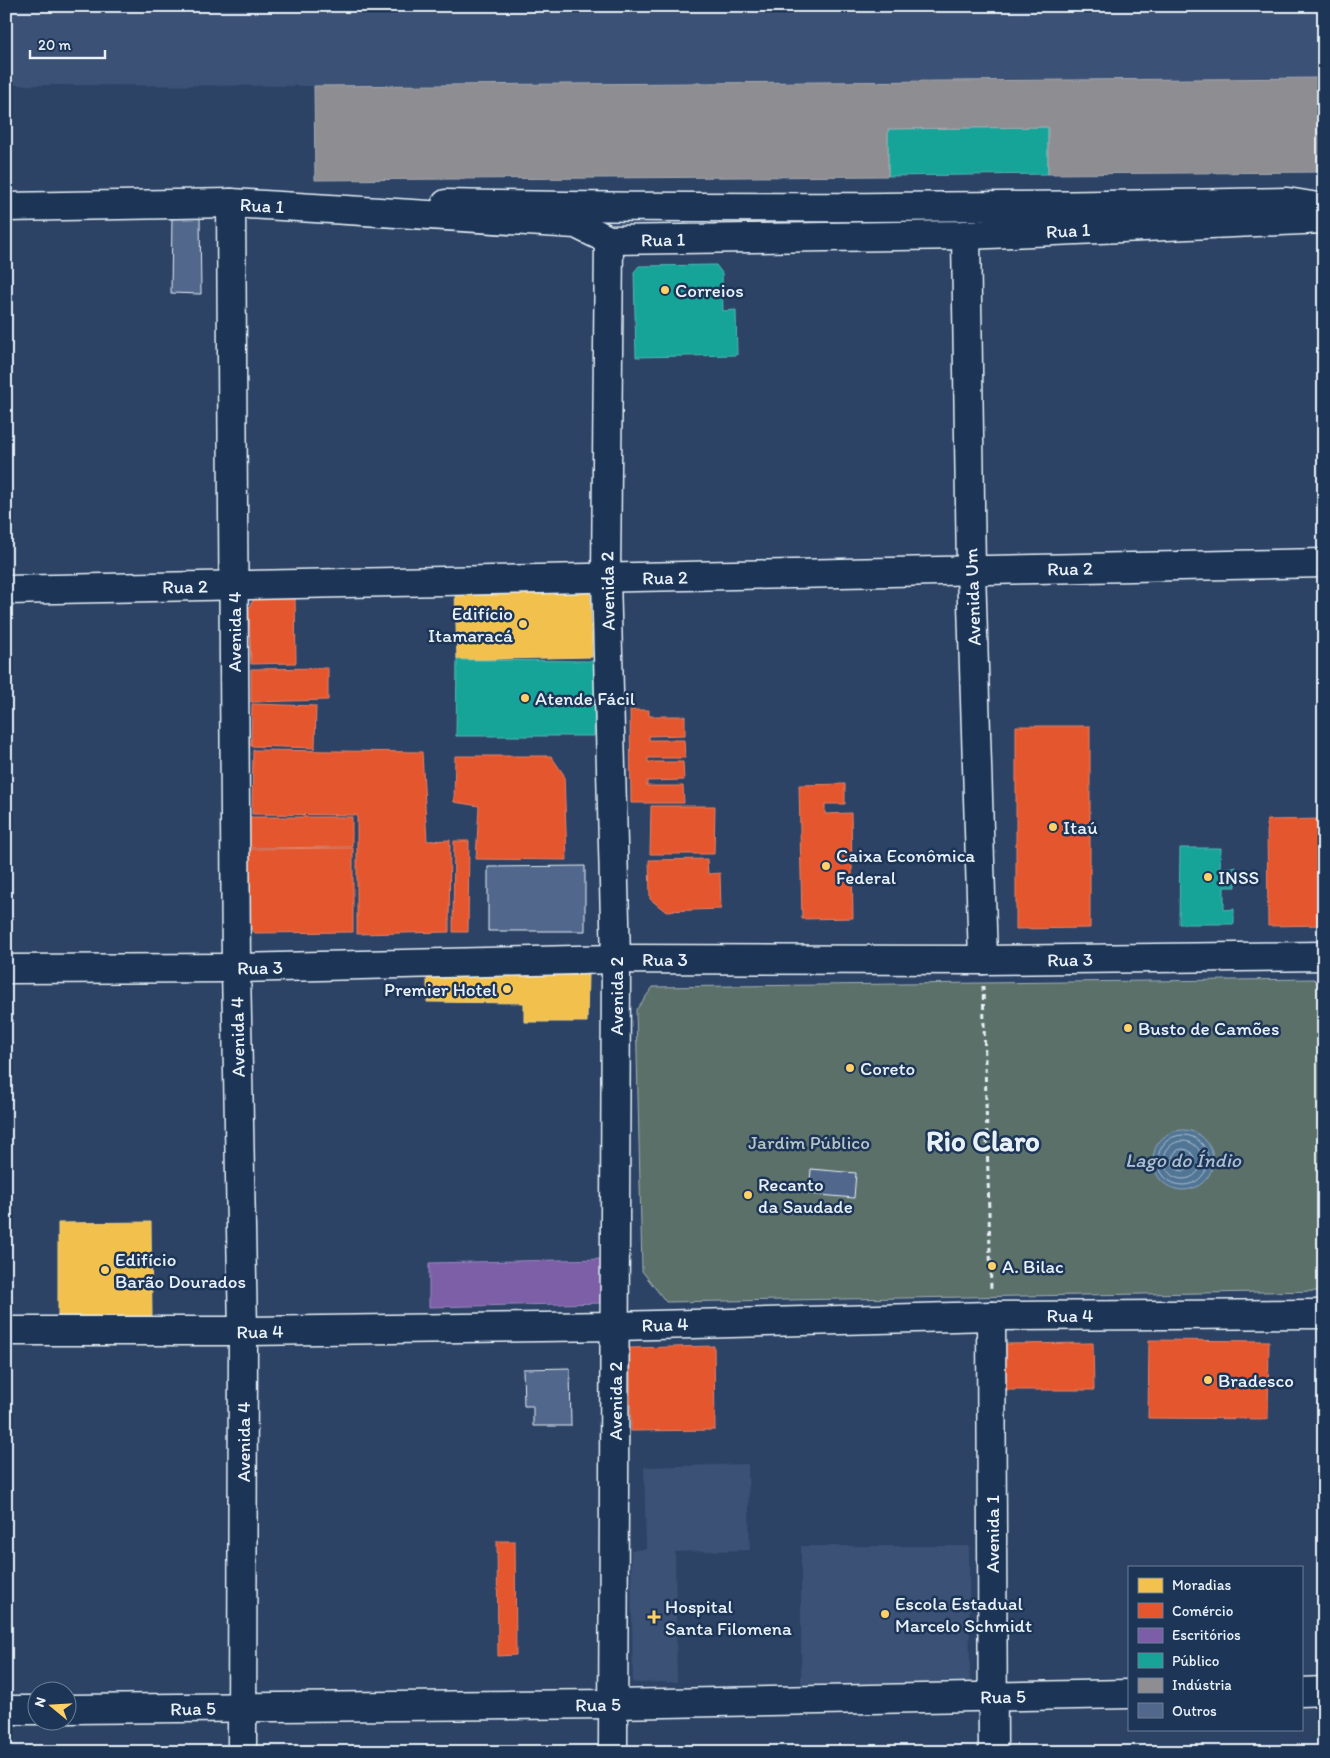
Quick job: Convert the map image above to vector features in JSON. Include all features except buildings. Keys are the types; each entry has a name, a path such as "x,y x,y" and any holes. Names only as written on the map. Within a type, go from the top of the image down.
{"street":[{"path":"318,208 341,201 589,207 949,208 1287,202 1321,219"},
{"name":"Rua 1","path":"6,207 231,203 576,224 609,240 966,235 1321,219"},
{"name":"Avenida 4","path":"231,203 236,968 243,1331 242,1752"},
{"name":"Avenida Um","path":"966,235 971,570 983,960"},
{"name":"Avenida 2","path":"609,240 606,578 616,959 613,1752"},
{"name":"Rua 2","path":"6,590 1324,563"},
{"name":"Rua 3","path":"6,969 236,968 616,959 983,960 1324,956"},
{"name":"Rua 4","path":"6,1331 243,1331 616,1326 991,1316 1324,1314"},
{"name":"Avenida 1","path":"991,1316 993,1752"},
{"path":"1302,1692 1324,1691"},
{"name":"Rua 5","path":"78,1709 612,1704 1128,1694"},
{"path":"6,1710 28,1710"}],"path":[{"path":"983,960 991,1316"}],"shaded area":[{"path":"6,6 1324,6 1324,172 1048,174 1048,128 888,176 315,180 314,86 6,85"},
{"name":"Hospital Santa Filomena","path":"748,1464 750,1550 675,1552 677,1682 633,1683 631,1550 646,1549 644,1467"},
{"name":"Escola Estadual Marcelo Schmidt","path":"801,1546 969,1546 970,1683 801,1684"}],"green space":[{"name":"Jardim Público","path":"1314,979 1324,988 1322,1291 666,1302 642,1271 636,1010 653,987"}],"water":[{"name":"Lago do Índio","path":"1177,1130 1189,1130 1200,1135 1208,1143 1213,1154 1211,1172 1200,1185 1189,1190 1177,1190 1166,1185 1158,1177 1153,1166 1153,1154 1158,1143 1166,1135"}],"place":[{"name":"Correios","path":"665,290"},
{"name":"Edifício Itamaracá","path":"523,624"},
{"name":"Atende Fácil","path":"525,698"},
{"name":"Itaú","path":"1053,827"},
{"name":"Caixa Econômica Federal","path":"826,866"},
{"name":"INSS","path":"1208,877"},
{"name":"Premier Hotel","path":"507,989"},
{"name":"Busto de Camões","path":"1128,1028"},
{"name":"Coreto","path":"850,1068"},
{"name":"Recanto da Saudade","path":"748,1195"},
{"name":"A. Bilac","path":"992,1266"},
{"name":"Edifício Barão Dourados","path":"105,1270"},
{"name":"Bradesco","path":"1208,1380"},
{"name":"Escola Estadual Marcelo Schmidt","path":"885,1614"},
{"name":"Hospital Santa Filomena","path":"654,1617"}],"district":[{"name":"Rio Claro","path":"983,1141"}]}
